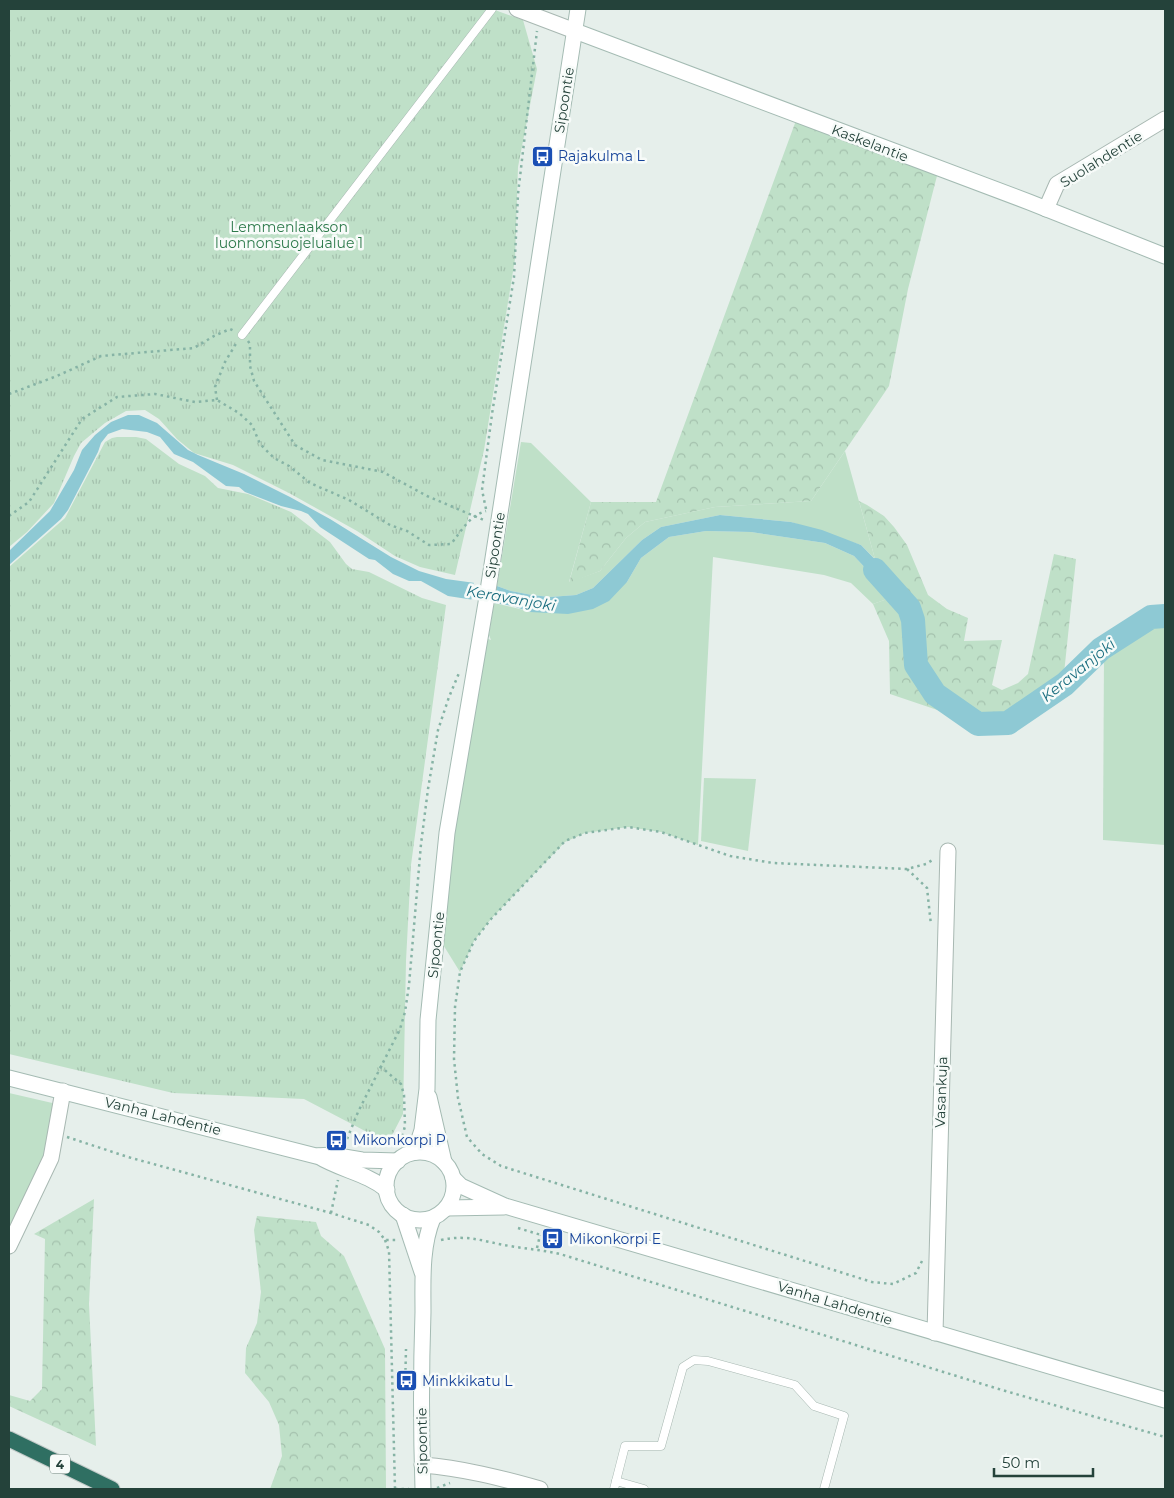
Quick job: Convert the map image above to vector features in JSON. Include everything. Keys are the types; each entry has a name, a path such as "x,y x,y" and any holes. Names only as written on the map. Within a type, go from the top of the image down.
{"highway":[{"name":"4","path":"9,1439 112,1489"}],"main road":[{"name":"Kaskelantie","path":"517,9 1046,209 1165,256"},
{"name":"Sipoontie","path":"415,1152 422,1130 427,1089 428,1020 447,834 480,636 578,9"},
{"name":"Suolahdentie","path":"1046,209 1057,184 1165,119"},
{"name":"Vasankuja","path":"935,1333 948,851"},
{"name":"Vanha Lahdentie","path":"9,1078 316,1156 330,1164 369,1177 387,1190"},
{"name":"Sipoontie","path":"427,1089 444,1162"},
{"path":"9,1246 51,1158 63,1091"},
{"path":"415,1152 427,1152 438,1156 447,1164 455,1186 452,1198 446,1208 433,1218 426,1220 414,1220 403,1216 394,1208 388,1197 388,1174 404,1156 415,1152"},
{"name":"Vanha Lahdentie","path":"316,1156 332,1155 362,1160 398,1161"},
{"name":"Vanha Lahdentie","path":"453,1178 461,1186 505,1206 1165,1400"},
{"name":"Vanha Lahdentie","path":"446,1208 505,1206"},
{"name":"Sipoontie","path":"403,1216 423,1274"},
{"name":"Sipoontie","path":"423,1489 421,1410 423,1274 426,1241 433,1218"},
{"path":"422,1465 470,1471 531,1488"}],"lane":[{"path":"242,335 492,9"},
{"path":"644,1489 615,1485 626,1446 662,1446 683,1367 694,1360 708,1361 795,1385 814,1406 844,1416 824,1489"}],"path":[{"path":"9,394 57,376 101,356 194,348 230,329 242,335 250,344 250,366 254,381 295,445 322,460 383,472 428,496 489,522 482,490 514,277 518,194 538,17"},
{"path":"217,400 215,387 225,362 242,335"},
{"path":"9,516 29,502 82,419 117,397 156,394 195,402 217,400 239,413 252,425 260,444 274,458 289,466 310,483 349,500 390,525 408,531 429,545 451,544 469,520 486,511"},
{"path":"347,1139 380,1066 400,1029 405,1012 421,844 438,730 446,705 462,668"},
{"path":"924,1258 916,1273 892,1284 872,1282 501,1166 482,1154 467,1137 458,1098 454,1059 455,1007 460,972 474,941 491,919 565,842 585,833 628,827 661,832 730,856 764,861 907,868 926,864 948,851"},
{"path":"907,868 927,888 931,926"},
{"path":"380,1066 401,1084 404,1095 405,1126 402,1138 393,1147 388,1148"},
{"path":"57,1133 84,1144 128,1157 332,1212 369,1225 379,1232 385,1240 388,1251 395,1489"},
{"path":"332,1212 338,1176"},
{"path":"518,1228 561,1241"},
{"path":"537,1248 540,1235"},
{"path":"426,1241 435,1242 463,1237 511,1246 537,1248 560,1254 1002,1390 1165,1437"},
{"path":"385,1240 410,1240"},
{"path":"405,1390 406,1349"}],"green space":[{"name":"Lemmenlaakson luonnonsuojelualue 1","path":"9,9 492,9 523,20 537,69 518,167 515,259 484,450 455,575 420,567 395,556 357,531 289,493 233,465 194,453 177,439 159,419 145,410 126,411 105,423 81,443 54,503 27,532 9,547"},
{"path":"798,115 939,168 908,289 889,386 811,501 715,507 645,522 626,538 600,571 569,583 591,502 656,502"},
{"path":"117,437 146,439 179,464 205,476 218,488 248,494 291,512 330,542 352,569 369,572 422,598 446,605 411,865 406,961 403,1114 388,1143 304,1099 173,1093 9,1054 9,567 65,518 105,442"},
{"path":"521,442 531,443 591,502 569,582 600,571 626,538 645,522 715,507 811,501 845,451 875,559 861,545 791,522 720,515 661,527 642,540 593,588 576,595 550,597 511,591 497,586"},
{"path":"859,501 884,516 894,527 907,545 928,595 947,609 968,618 964,641 1002,640 992,685 1002,690 1018,683 1028,674 1054,554 1076,559 1063,683 1007,721 979,721 937,692 919,665 916,622 911,606 901,585 875,559"},
{"path":"706,531 751,532 825,543 854,556 871,574 880,588 893,597 873,604 851,583 824,575 713,557 698,845 661,832 628,827 585,833 565,842 491,919 474,941 460,972 442,943 454,839 447,833 480,636 491,640 489,635 494,603 543,612 627,582 641,558 669,537"},
{"path":"893,597 907,611 910,622 914,666 933,697 958,717 890,694 889,641 873,604"},
{"path":"1151,622 1165,626 1165,845 1103,840 1104,654"},
{"path":"704,778 756,779 748,851 701,841"},
{"path":"9,1093 61,1105 57,1133 9,1246"},
{"path":"94,1199 89,1304 96,1446 9,1406 9,1395 30,1401 42,1389 45,1239 34,1234"},
{"path":"257,1216 316,1222 321,1236 344,1256 385,1349 386,1489 270,1489 282,1456 279,1425 269,1402 245,1373 246,1348 257,1323 261,1292 254,1230"}],"water":[{"path":"128,415 139,415 157,423 188,450 244,474 290,497 330,519 391,557 419,571 446,579 497,586 532,595 550,597 576,595 593,588 642,540 661,527 720,515 791,522 822,530 861,545 901,586 893,597 880,588 871,574 854,556 825,543 751,532 706,531 669,537 641,558 627,582 609,601 593,609 568,614 530,612 513,606 448,596 421,581 409,581 393,574 375,560 369,559 320,527 308,514 245,492 239,487 226,486 193,462 174,454 160,437 147,432 122,429 108,434 101,443 68,510 61,519 9,565 9,551 50,511 74,470 82,450 95,435 111,422"}],"pier":[{"path":"474,581 497,583 494,606 471,602"}],"waterway":[{"name":"Keravanjoki","path":"875,570 909,608 913,620 916,665 935,694 978,724 1008,723 1065,684 1101,649 1151,617 1165,616"}],"place":[{"name":"Rajakulma L","path":"542,156"},
{"name":"Mikonkorpi P","path":"337,1140"},
{"name":"Mikonkorpi E","path":"553,1239"},
{"name":"Minkkikatu L","path":"406,1381"}]}
